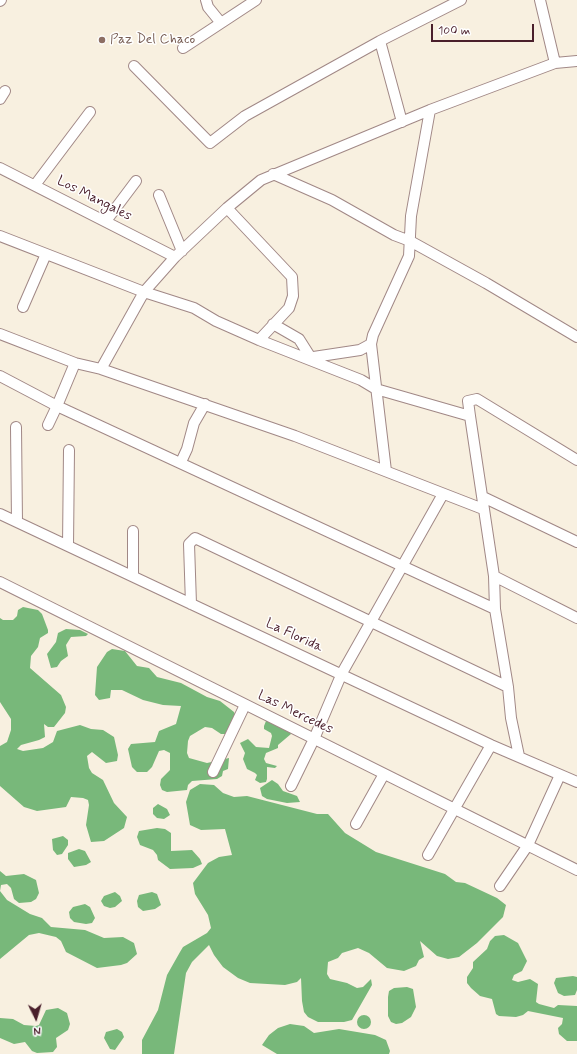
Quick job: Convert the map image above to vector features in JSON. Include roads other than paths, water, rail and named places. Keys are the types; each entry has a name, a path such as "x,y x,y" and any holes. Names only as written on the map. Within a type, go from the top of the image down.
{"street":[{"path":"206,0 208,7 221,23"},
{"path":"183,48 256,0"},
{"path":"134,66 210,143 241,119 380,42 460,0"},
{"path":"540,0 555,63"},
{"path":"380,42 402,122"},
{"path":"101,369 144,292 178,254 250,188 273,174 291,169 430,110 555,63 577,61"},
{"path":"386,471 371,344 373,335 409,256 411,216 430,110"},
{"path":"35,185 90,112"},
{"name":"Los Mangales","path":"0,168 106,221 178,254"},
{"path":"273,174 332,200 394,235 410,241 577,337"},
{"path":"106,221 136,181"},
{"path":"159,195 178,254"},
{"path":"227,208 292,277 293,289 291,302 286,313 258,340"},
{"path":"0,236 144,292 194,308 216,321 258,340 308,358 361,380 376,389 470,416"},
{"path":"23,307 46,254"},
{"path":"273,324 299,339 308,358"},
{"path":"0,334 76,363 101,369 205,404 386,471 483,509"},
{"path":"308,358 360,350 371,344"},
{"path":"48,425 76,363"},
{"path":"0,376 57,406 181,462 495,609"},
{"path":"519,756 511,718 508,687 495,609 494,576 468,401 477,399 576,458"},
{"path":"181,462 187,449 194,423 205,404"},
{"path":"16,427 17,522"},
{"path":"68,546 69,450"},
{"path":"291,786 314,739 342,673 443,494"},
{"path":"483,497 577,542"},
{"name":"La Florida","path":"0,514 342,673 491,745 577,782"},
{"path":"133,531 133,576"},
{"path":"191,604 189,544 195,538 508,687"},
{"path":"494,576 577,618"},
{"name":"Las Mercedes","path":"0,582 577,870"},
{"path":"214,772 246,705"},
{"path":"428,856 455,810 475,770 491,745"},
{"path":"356,824 384,774"},
{"path":"500,886 528,845 560,775"}],"place":[{"name":"Paz Del Chaco","path":"102,40"}]}
